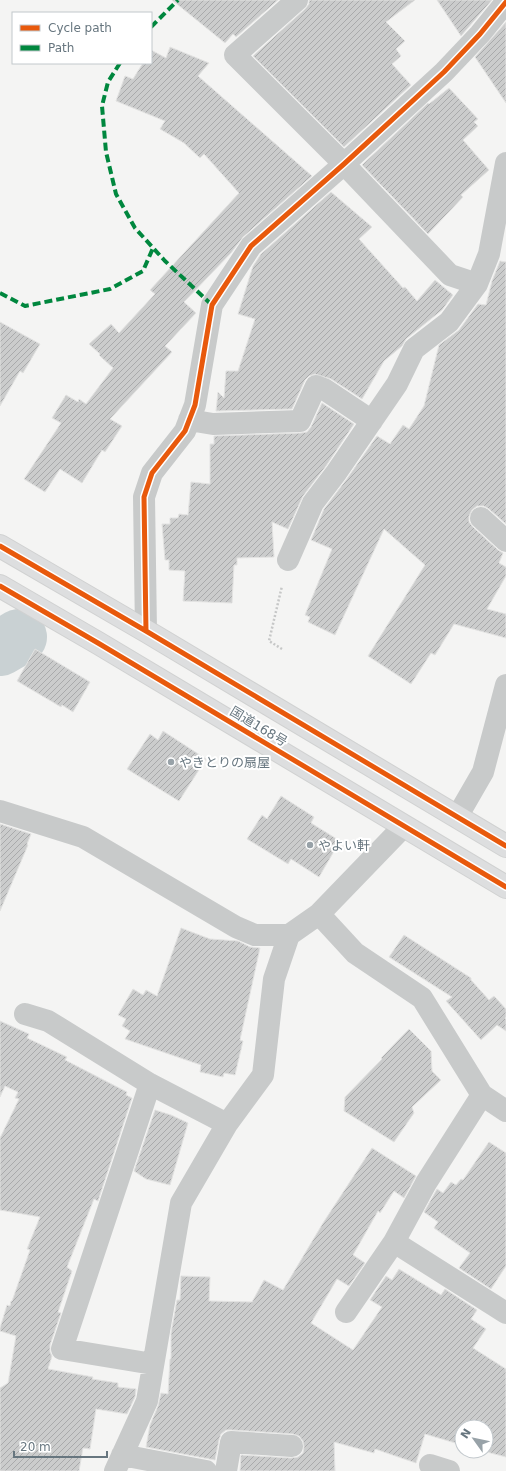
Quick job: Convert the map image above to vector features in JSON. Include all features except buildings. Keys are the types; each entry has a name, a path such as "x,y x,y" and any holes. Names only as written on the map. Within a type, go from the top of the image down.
{"highway":[{"name":"国道168号","path":"0,546 146,631 506,846"},
{"name":"国道168号","path":"0,586 506,887"}],"street":[{"path":"297,0 235,55 344,164 450,275 477,284"},
{"path":"146,631 144,497 152,473 185,431 190,420 195,405 212,305 251,246 344,164 444,72 480,34 506,2"},
{"path":"288,560 313,503 372,422 397,384 414,349 449,322 497,255 506,163"},
{"path":"190,420 213,424 300,422 316,386 324,389 372,422"},
{"path":"481,518 506,542"},
{"path":"457,817 483,772 506,685"},
{"path":"0,811 83,837 236,927 255,935 289,935 319,914 404,826"},
{"path":"319,914 355,953 422,998 482,1095 506,1112"},
{"path":"206,1471 118,1463 147,1401 181,1204 227,1124 263,1075 274,979 289,935"},
{"path":"25,1014 48,1021 150,1084 227,1124"},
{"path":"150,1084 62,1349 153,1364"},
{"path":"346,1312 394,1242 426,1183 482,1095"},
{"path":"394,1242 506,1313"},
{"path":"226,1471 232,1442 292,1446"}],"path":[{"path":"282,649 270,641 288,560"}],"waterway":[{"path":"0,648 19,637"}],"marked path":[{"path":"152,26 178,0"},
{"path":"119,64 108,82 102,106 106,152 116,194 135,228 165,261 212,305"},
{"path":"0,293 25,306 110,289 143,271 153,248"}],"cycle path":[{"path":"146,631 144,497 152,473 185,431 195,405 212,305 251,246 344,164 444,72 480,34 506,2"},
{"path":"0,546 146,631 506,846"},
{"path":"0,586 506,887"}],"place":[{"name":"やきとりの扇屋","path":"171,762"},
{"name":"やよい軒","path":"310,845"}]}
